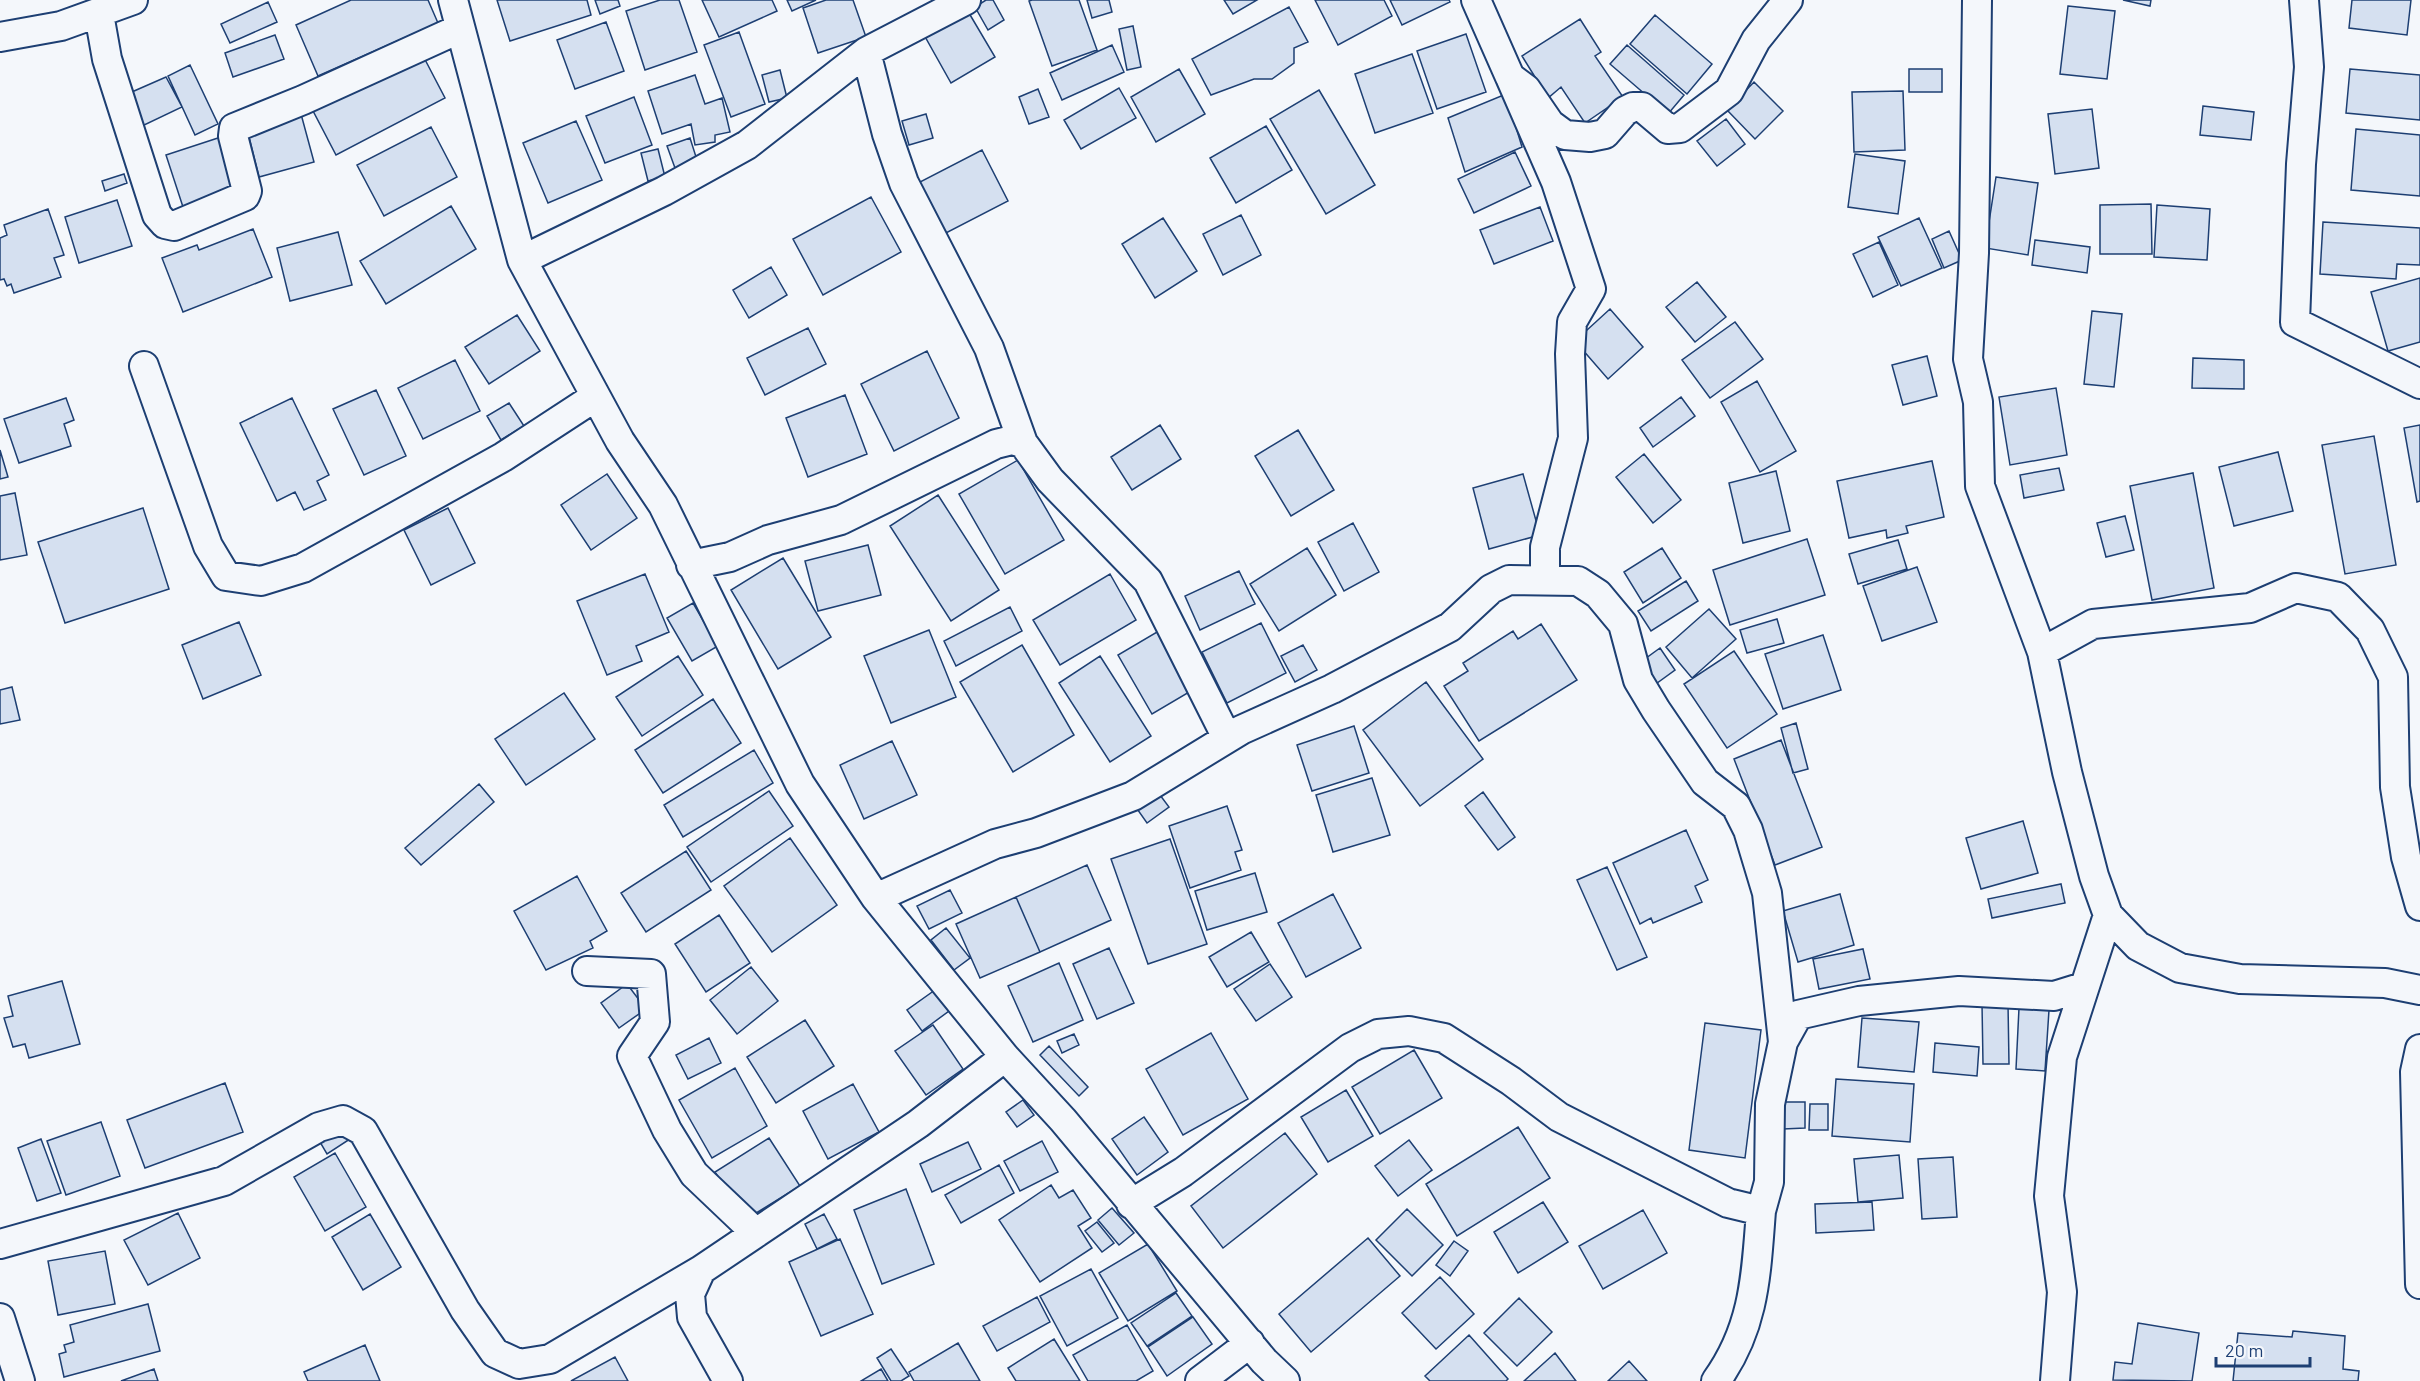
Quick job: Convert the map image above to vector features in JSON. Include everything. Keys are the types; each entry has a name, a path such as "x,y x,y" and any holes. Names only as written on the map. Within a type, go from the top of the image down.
{"street":[{"path":"0,37 61,26 133,0"},
{"path":"453,0 522,260 620,441 663,505 690,565 800,784 876,898 1005,1057 1063,1120 1131,1204 1250,1343 1286,1381"},
{"path":"522,260 664,191 747,145 866,52 966,0"},
{"path":"1476,0 1556,183 1591,289 1572,322 1570,354 1573,438 1545,547 1545,580"},
{"path":"1510,77 1526,89 1550,124 1565,135 1590,137 1605,134 1625,111 1633,107 1642,107 1668,129 1680,128 1729,92 1756,40 1788,0"},
{"path":"1977,0 1974,253 1968,359 1978,402 1980,486 2042,652 2067,772 2094,876 2108,915 2138,946 2180,968 2240,980 2385,983 2420,990"},
{"path":"2304,0 2309,67 2301,164 2295,322 2420,384"},
{"path":"99,14 106,59 157,215 165,224 174,226 245,196 248,191 233,136 234,128 303,100 459,28"},
{"path":"866,52 886,134 904,183 989,348 1023,443 1050,480 1148,581 1227,738"},
{"path":"144,366 208,546 226,576 261,581 303,568 503,457 596,397"},
{"path":"690,565 730,557 768,540 841,520 996,444 1012,440 1023,443"},
{"path":"876,898 995,844 1036,833 1133,796 1227,738 1332,690 1450,627 1499,583 1509,580 1578,581 1598,594 1623,624 1638,680 1656,710 1705,782 1736,806 1748,830 1767,893 1783,1042"},
{"path":"2042,652 2092,624 2250,608 2296,588 2338,597 2370,630 2392,677 2395,787 2406,857 2420,906"},
{"path":"2055,1381 2062,1292 2049,1196 2062,1057 2108,915"},
{"path":"586,972 651,974 655,1022 632,1056 667,1130 694,1174 756,1233"},
{"path":"1716,1381 1737,1344 1755,1293 1761,1211 1769,1182 1770,1104 1783,1042 1798,1015 1859,1001 1959,991 2054,996 2083,987"},
{"path":"1131,1204 1182,1172 1350,1048 1378,1034 1409,1031 1444,1038 1511,1081 1559,1117 1728,1203 1761,1211"},
{"path":"2420,1049 2415,1072 2418,1089 2420,1284"},
{"path":"0,1244 224,1181 319,1127 343,1120 363,1131 465,1310 511,1372 550,1359 701,1270 918,1124 1005,1057"},
{"path":"701,1270 690,1294 692,1317 728,1381"},
{"path":"0,1318 20,1381"},
{"path":"1200,1381 1250,1343"}],"building":[{"path":"351,0 428,0 438,23 318,76 296,25"},
{"path":"497,0 587,0 591,15 510,41"},
{"path":"595,0 618,0 620,6 600,14"},
{"path":"660,0 679,0 697,52 645,70 626,11"},
{"path":"702,0 772,0 777,11 719,37"},
{"path":"787,0 816,0 792,11"},
{"path":"826,0 853,0 866,37 818,53 803,8"},
{"path":"986,0 993,0 1004,20 988,30 975,7"},
{"path":"1079,0 1097,50 1052,66 1029,1"},
{"path":"1087,0 1109,0 1112,12 1092,18"},
{"path":"1224,0 1257,0 1233,14"},
{"path":"1315,0 1384,0 1392,16 1338,45"},
{"path":"1390,0 1449,0 1450,2 1402,25"},
{"path":"2123,0 2151,0 2150,6"},
{"path":"2352,0 2411,0 2407,35 2349,28"},
{"path":"268,2 277,22 230,43 221,24"},
{"path":"2068,6 2115,11 2107,79 2060,74"},
{"path":"1289,7 1308,42 1294,48 1294,63 1272,79 1254,79 1211,95 1192,59"},
{"path":"966,8 995,57 951,83 923,33"},
{"path":"1655,15 1712,64 1687,94 1630,44"},
{"path":"1580,19 1601,52 1595,56 1623,97 1585,123 1561,87 1548,98 1522,56"},
{"path":"606,22 624,71 575,89 557,40"},
{"path":"1133,26 1141,67 1127,70 1119,29"},
{"path":"739,32 765,104 731,117 704,45"},
{"path":"1466,34 1486,92 1437,109 1417,51"},
{"path":"275,35 284,59 233,77 225,53"},
{"path":"1112,45 1124,72 1062,100 1050,73"},
{"path":"1627,45 1684,95 1668,114 1610,64"},
{"path":"420,50 445,98 336,155 311,107"},
{"path":"1412,54 1433,113 1375,133 1355,74"},
{"path":"190,65 218,124 195,135 168,76"},
{"path":"1179,69 1205,114 1156,142 1131,97"},
{"path":"1909,69 1942,69 1942,92 1909,92"},
{"path":"2350,69 2420,75 2420,120 2346,113"},
{"path":"780,70 787,98 769,102 762,75"},
{"path":"695,75 705,104 722,98 730,132 715,135 715,142 695,145 691,124 662,134 648,91"},
{"path":"166,77 182,107 140,127 125,95"},
{"path":"1754,82 1783,111 1755,139 1727,110"},
{"path":"1119,88 1136,118 1081,149 1064,120"},
{"path":"1038,89 1049,117 1029,124 1019,97"},
{"path":"1319,90 1375,185 1326,214 1270,119"},
{"path":"1903,91 1905,150 1854,152 1852,92"},
{"path":"1506,94 1522,147 1465,172 1448,118"},
{"path":"634,97 652,145 605,163 586,116"},
{"path":"2203,106 2254,112 2251,140 2200,135"},
{"path":"2092,109 2099,168 2055,174 2048,114"},
{"path":"301,114 314,162 259,177 247,129"},
{"path":"926,114 933,138 909,145 902,121"},
{"path":"1726,119 1745,144 1717,166 1697,141"},
{"path":"576,121 602,180 548,203 523,143"},
{"path":"1266,126 1292,170 1236,203 1210,158"},
{"path":"431,127 457,177 384,216 357,165"},
{"path":"2356,129 2420,135 2420,196 2351,190"},
{"path":"221,137 238,189 183,207 166,155"},
{"path":"690,138 697,160 675,168 667,146"},
{"path":"658,149 665,177 648,181 641,153"},
{"path":"982,150 1008,201 944,234 918,183"},
{"path":"1515,152 1531,186 1474,213 1458,179"},
{"path":"1855,154 1905,161 1898,214 1848,207"},
{"path":"124,174 127,183 105,191 102,181"},
{"path":"1996,177 2038,183 2028,255 1985,248"},
{"path":"871,197 901,252 823,295 793,239"},
{"path":"117,200 132,246 79,263 65,217"},
{"path":"2151,204 2152,254 2100,254 2100,205"},
{"path":"2157,205 2210,209 2207,260 2154,257"},
{"path":"451,206 476,249 386,304 360,261"},
{"path":"1540,207 1553,241 1494,264 1480,230"},
{"path":"48,209 64,255 54,258 61,277 14,293 11,284 7,286 4,279 0,280 0,238 7,235 4,225"},
{"path":"1241,215 1261,255 1223,275 1203,234"},
{"path":"1163,218 1197,271 1155,298 1122,244"},
{"path":"1919,218 1942,268 1901,286 1878,237"},
{"path":"2323,222 2420,228 2420,265 2397,264 2396,279 2320,274"},
{"path":"253,229 272,277 183,312 162,258 197,245 199,250"},
{"path":"1949,231 1962,260 1944,268 1932,239"},
{"path":"338,232 352,285 290,301 277,248"},
{"path":"2035,240 2090,247 2087,273 2032,265"},
{"path":"1879,242 1898,285 1873,297 1853,254"},
{"path":"771,267 787,295 749,318 733,290"},
{"path":"2420,278 2420,342 2388,351 2371,292"},
{"path":"1697,282 1726,317 1695,342 1666,307"},
{"path":"1610,309 1643,347 1608,379 1575,341"},
{"path":"2092,311 2122,314 2114,387 2084,384"},
{"path":"517,315 540,351 489,384 465,347"},
{"path":"1735,322 1763,359 1710,398 1682,360"},
{"path":"808,328 826,364 765,395 747,358"},
{"path":"927,351 959,418 894,451 861,384"},
{"path":"1927,356 1937,396 1903,405 1892,365"},
{"path":"2193,358 2244,360 2244,389 2192,388"},
{"path":"455,360 480,411 423,439 398,388"},
{"path":"1757,381 1796,451 1760,472 1721,402"},
{"path":"2056,388 2067,455 2010,465 1999,397"},
{"path":"376,390 406,456 364,475 333,409"},
{"path":"845,395 867,454 808,477 786,418"},
{"path":"1681,397 1695,416 1653,447 1640,428"},
{"path":"66,398 74,420 64,424 71,446 19,463 4,419"},
{"path":"292,398 329,475 317,481 326,500 304,510 295,492 277,501 240,423"},
{"path":"509,403 524,426 501,440 487,416"},
{"path":"1160,425 1181,459 1132,490 1111,457"},
{"path":"2420,425 2420,501 2417,502 2404,428"},
{"path":"1298,430 1334,490 1291,516 1255,456"},
{"path":"2374,436 2396,565 2345,574 2322,445"},
{"path":"0,450 8,477 0,479"},
{"path":"2278,452 2293,511 2234,526 2219,467"},
{"path":"1644,454 1681,500 1653,523 1616,477"},
{"path":"1018,460 1064,540 1005,574 959,494"},
{"path":"1932,461 1944,517 1906,526 1908,533 1887,538 1886,530 1849,538 1837,481"},
{"path":"2059,468 2064,490 2024,498 2020,475"},
{"path":"1776,471 1790,531 1743,543 1729,483"},
{"path":"2193,473 2214,588 2152,600 2130,486"},
{"path":"607,474 637,518 591,550 561,505"},
{"path":"1523,474 1540,535 1489,549 1473,488"},
{"path":"15,493 27,555 0,560 0,496"},
{"path":"938,495 999,590 951,621 890,526"},
{"path":"143,508 169,589 65,623 38,542"},
{"path":"448,508 475,563 431,585 404,530"},
{"path":"2125,516 2134,550 2106,557 2097,523"},
{"path":"1353,523 1379,572 1344,591 1318,542"},
{"path":"1807,539 1825,595 1730,625 1713,570"},
{"path":"1898,540 1907,569 1858,584 1849,554"},
{"path":"868,545 881,595 818,611 805,561"},
{"path":"1307,548 1336,595 1279,631 1250,584"},
{"path":"1662,548 1681,578 1643,603 1624,572"},
{"path":"783,558 831,637 778,669 731,590"},
{"path":"1917,567 1937,622 1882,641 1863,586"},
{"path":"1239,571 1255,604 1200,630 1185,596"},
{"path":"645,574 669,632 636,646 642,661 607,675 577,601"},
{"path":"1110,574 1136,620 1060,665 1033,620"},
{"path":"1686,581 1698,601 1651,631 1638,611"},
{"path":"693,603 718,646 692,661 667,618"},
{"path":"1010,607 1022,631 956,666 944,641"},
{"path":"1709,609 1736,639 1692,678 1666,647"},
{"path":"1777,619 1784,643 1747,653 1740,630"},
{"path":"239,622 261,675 203,699 182,645"},
{"path":"1261,623 1286,673 1227,703 1202,652"},
{"path":"1541,624 1577,680 1479,741 1444,686 1468,671 1463,663 1513,631 1518,639"},
{"path":"929,630 956,697 891,723 864,656"},
{"path":"1157,632 1191,691 1152,714 1118,655"},
{"path":"1823,635 1841,690 1783,709 1765,654"},
{"path":"1022,645 1074,735 1013,772 960,682"},
{"path":"1303,645 1317,670 1295,682 1281,656"},
{"path":"1660,648 1675,670 1653,686 1638,664"},
{"path":"1734,651 1777,714 1727,748 1684,684"},
{"path":"678,656 703,695 642,736 616,697"},
{"path":"1100,656 1151,736 1110,762 1059,683"},
{"path":"1426,682 1483,759 1420,806 1363,730"},
{"path":"12,687 20,720 0,724 0,690"},
{"path":"564,693 595,739 526,785 495,739"},
{"path":"713,699 741,743 663,793 635,750"},
{"path":"1796,723 1808,769 1793,773 1781,728"},
{"path":"1354,726 1369,773 1312,791 1297,745"},
{"path":"1781,740 1822,847 1775,865 1734,759"},
{"path":"892,741 917,795 864,819 840,765"},
{"path":"754,750 773,783 683,837 664,805"},
{"path":"1372,778 1390,835 1333,852 1316,795"},
{"path":"479,784 494,802 421,865 405,848"},
{"path":"769,791 793,826 711,882 687,847"},
{"path":"1157,791 1169,807 1147,823 1135,806"},
{"path":"1483,792 1515,837 1498,850 1465,806"},
{"path":"1227,806 1242,850 1235,852 1241,870 1190,888 1169,826"},
{"path":"2023,821 2038,873 1981,889 1966,838"},
{"path":"1686,830 1708,880 1695,886 1702,902 1653,923 1651,918 1640,924 1613,863"},
{"path":"790,838 837,905 772,952 724,886"},
{"path":"1170,839 1207,944 1148,964 1111,859"},
{"path":"686,851 711,890 646,932 621,893"},
{"path":"1087,865 1111,920 1040,952 1016,897"},
{"path":"1607,867 1647,957 1617,970 1577,880"},
{"path":"1255,873 1267,912 1207,930 1195,891"},
{"path":"577,876 607,931 590,941 593,948 546,970 514,911"},
{"path":"2061,884 2065,903 1992,918 1988,899"},
{"path":"950,890 962,913 929,929 917,906"},
{"path":"1333,894 1361,948 1306,977 1278,923"},
{"path":"1840,894 1854,945 1798,962 1783,911"},
{"path":"1016,897 1040,952 980,978 956,924"},
{"path":"719,915 750,963 706,992 675,944"},
{"path":"946,928 970,958 954,970 931,940"},
{"path":"1251,932 1269,962 1227,987 1209,957"},
{"path":"1109,948 1134,1003 1097,1019 1073,964"},
{"path":"1863,949 1870,979 1819,989 1813,959"},
{"path":"1059,963 1083,1020 1033,1042 1008,986"},
{"path":"1270,964 1292,997 1256,1021 1234,989"},
{"path":"751,967 778,1001 737,1034 710,1000"},
{"path":"62,981 80,1044 29,1058 25,1044 13,1047 4,1018 13,1016 8,996"},
{"path":"627,984 646,1009 619,1028 601,1003"},
{"path":"935,990 949,1011 922,1031 907,1010"},
{"path":"1982,1003 2008,1003 2009,1064 1983,1064"},
{"path":"2019,1008 2049,1010 2045,1071 2016,1069"},
{"path":"1862,1018 1919,1022 1914,1072 1858,1067"},
{"path":"805,1020 834,1066 776,1103 747,1057"},
{"path":"1705,1023 1761,1030 1745,1158 1689,1150"},
{"path":"933,1025 963,1069 926,1095 895,1051"},
{"path":"1211,1033 1248,1099 1183,1135 1146,1069"},
{"path":"1074,1034 1079,1045 1062,1053 1057,1041"},
{"path":"709,1038 721,1063 688,1079 676,1055"},
{"path":"1935,1043 1979,1047 1977,1076 1933,1072"},
{"path":"1049,1046 1088,1087 1079,1096 1040,1055"},
{"path":"1414,1050 1442,1098 1380,1134 1352,1087"},
{"path":"735,1068 767,1126 712,1158 679,1100"},
{"path":"1836,1079 1914,1084 1910,1142 1832,1136"},
{"path":"225,1083 243,1132 145,1168 127,1120"},
{"path":"853,1084 879,1132 828,1159 803,1111"},
{"path":"1346,1090 1373,1136 1328,1162 1301,1117"},
{"path":"1023,1100 1034,1115 1017,1127 1006,1112"},
{"path":"1783,1102 1805,1102 1805,1128 1783,1129"},
{"path":"1810,1104 1828,1104 1828,1130 1809,1130"},
{"path":"1144,1117 1168,1152 1137,1175 1112,1139"},
{"path":"101,1122 120,1176 66,1195 47,1141"},
{"path":"339,1123 350,1139 327,1154 317,1137"},
{"path":"1518,1127 1550,1178 1457,1236 1426,1184"},
{"path":"1285,1133 1317,1174 1223,1248 1191,1206"},
{"path":"769,1138 800,1186 745,1220 715,1172"},
{"path":"41,1139 61,1193 37,1201 18,1148"},
{"path":"1409,1140 1432,1170 1398,1196 1375,1166"},
{"path":"1042,1141 1058,1172 1020,1191 1004,1161"},
{"path":"968,1142 981,1169 932,1192 920,1164"},
{"path":"335,1153 366,1207 325,1231 294,1177"},
{"path":"1899,1155 1903,1198 1858,1202 1854,1159"},
{"path":"1953,1157 1957,1217 1922,1219 1918,1159"},
{"path":"999,1165 1014,1193 961,1223 945,1195"},
{"path":"1051,1185 1059,1198 1073,1190 1091,1218 1078,1226 1092,1248 1040,1282 999,1220"},
{"path":"906,1189 934,1264 882,1284 854,1210"},
{"path":"1543,1202 1568,1242 1518,1273 1494,1232"},
{"path":"1872,1202 1874,1230 1816,1233 1815,1204"},
{"path":"1112,1208 1134,1233 1119,1245 1098,1220"},
{"path":"1407,1209 1443,1245 1412,1276 1376,1240"},
{"path":"1643,1210 1667,1253 1603,1289 1579,1246"},
{"path":"178,1213 200,1258 148,1285 124,1240"},
{"path":"370,1214 401,1267 363,1290 332,1237"},
{"path":"824,1214 837,1239 817,1249 805,1224"},
{"path":"1097,1222 1114,1243 1102,1252 1085,1231"},
{"path":"1368,1238 1400,1276 1311,1352 1279,1314"},
{"path":"840,1239 873,1314 821,1336 789,1262"},
{"path":"1454,1241 1468,1251 1450,1276 1436,1265"},
{"path":"1148,1244 1177,1291 1128,1321 1099,1273"},
{"path":"105,1251 115,1304 58,1315 48,1261"},
{"path":"1091,1269 1118,1318 1067,1346 1040,1296"},
{"path":"1440,1277 1474,1314 1436,1349 1402,1313"},
{"path":"1176,1293 1192,1316 1147,1346 1131,1323"},
{"path":"1037,1297 1050,1322 997,1351 983,1326"},
{"path":"1519,1298 1552,1332 1517,1366 1484,1333"},
{"path":"148,1304 160,1351 64,1377 59,1354 66,1352 64,1345 74,1342 70,1325"},
{"path":"1193,1317 1212,1344 1167,1376 1148,1347"},
{"path":"2138,1323 2199,1333 2192,1381 2113,1380 2115,1362 2132,1364"},
{"path":"1127,1325 1153,1371 1136,1381 1088,1381 1073,1355"},
{"path":"2293,1331 2345,1336 2343,1369 2359,1371 2358,1381 2233,1381 2238,1333 2292,1337"},
{"path":"1469,1335 1508,1379 1506,1381 1430,1381 1425,1376"},
{"path":"1054,1339 1080,1381 1016,1381 1008,1368"},
{"path":"958,1343 980,1381 914,1381 909,1372"},
{"path":"365,1345 380,1381 308,1381 304,1372"},
{"path":"891,1349 909,1376 901,1381 891,1381 877,1358"},
{"path":"1555,1353 1576,1381 1524,1381"},
{"path":"615,1357 628,1381 571,1381"},
{"path":"1629,1361 1647,1381 1608,1381"},
{"path":"154,1369 158,1381 121,1381"},
{"path":"881,1369 888,1381 861,1381"}]}
